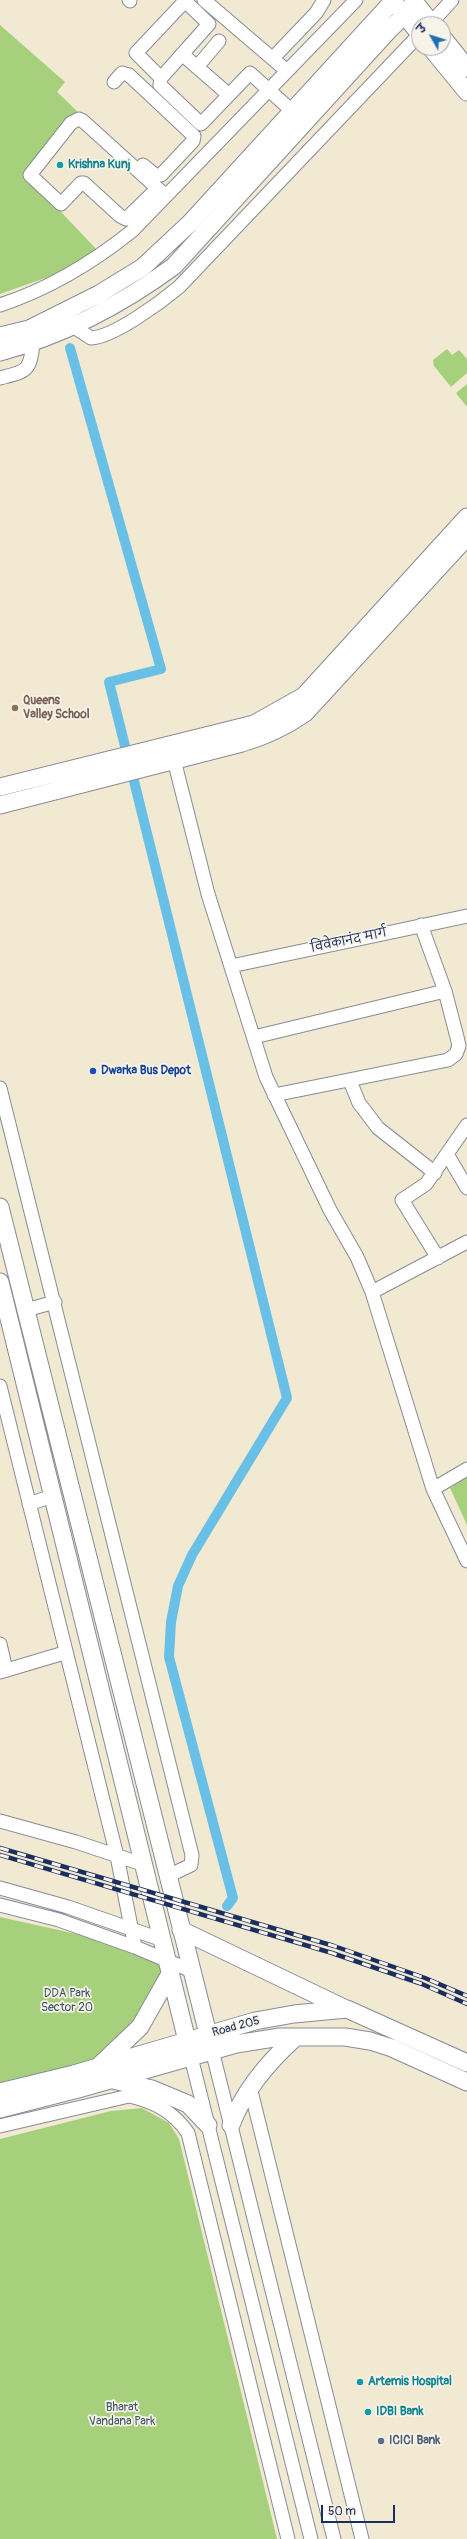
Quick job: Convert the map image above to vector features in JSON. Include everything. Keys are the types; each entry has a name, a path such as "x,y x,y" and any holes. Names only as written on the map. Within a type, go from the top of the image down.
{"main road":[{"path":"0,336 30,329 99,294 143,267 190,223 393,0 411,6 418,16"},
{"path":"0,352 33,343 74,327 151,283 174,266 411,6"},
{"path":"451,48 467,68"},
{"path":"438,56 467,92"},
{"path":"0,805 172,752 254,724 304,696 467,517"},
{"path":"0,787 172,752 271,734 305,713 467,537"},
{"path":"0,1207 210,2042"},
{"path":"0,1282 160,1940 169,1968 189,2049"},
{"path":"182,1930 347,2009"},
{"path":"98,2067 140,2027 169,1968"},
{"name":"Road 205","path":"0,2109 111,2080 210,2042 255,2021 294,2014 347,2009 467,2063"},
{"name":"Road 205","path":"210,2042 236,2044 280,2037 345,2037 370,2040 392,2048 467,2082"},
{"path":"231,2125 239,2104 250,2087 278,2053 296,2037"},
{"name":"Road 205","path":"0,2092 98,2067 189,2049"},
{"path":"111,2080 152,2089 188,2104 208,2125"}],"street":[{"path":"204,0 287,71"},
{"path":"273,58 316,13 324,0"},
{"path":"0,305 69,275 105,253 132,231 166,191 269,90 356,0"},
{"path":"437,16 452,0"},
{"path":"160,78 136,53 184,1 209,24 160,78 160,85 201,124 249,73 292,111"},
{"path":"197,67 219,41"},
{"path":"74,327 91,338 104,336 143,314 179,287 411,44"},
{"path":"182,54 228,95"},
{"path":"114,82 122,73 129,75 194,136 193,141 162,175"},
{"path":"79,119 166,191 126,218 120,216 84,183 81,183 61,204 30,176 71,123 79,119"},
{"path":"106,131 152,172 162,175"},
{"path":"162,175 166,191"},
{"path":"0,378 26,369 32,360 33,343"},
{"path":"172,752 208,894 274,1095 330,1210 357,1257 372,1292 433,1489 467,1561"},
{"name":"विवेकानंद मार्ग","path":"231,966 467,916"},
{"path":"274,1095 350,1081 448,1060 463,1048 421,925"},
{"path":"254,1037 445,992"},
{"path":"350,1081 359,1103 378,1128 435,1173"},
{"path":"0,1088 55,1302 192,1855 191,1865 168,1876"},
{"path":"438,1258 402,1200 426,1184 467,1125"},
{"path":"447,1154 467,1188"},
{"path":"372,1292 467,1242"},
{"path":"26,1310 55,1302"},
{"path":"0,1386 64,1653 116,1856 133,1930 135,1947"},
{"path":"433,1489 467,1469"},
{"path":"29,1504 52,1496"},
{"path":"0,1644 3,1671 64,1653"},
{"path":"0,1821 142,1864"},
{"path":"0,1888 68,1907 160,1940"},
{"path":"0,1905 59,1920 135,1947 169,1968 192,1971"},
{"path":"210,2042 334,2539"},
{"path":"189,2049 311,2539"},
{"path":"250,2087 362,2539"},
{"path":"0,2126 128,2096 142,2098 168,2111 181,2122 188,2133 288,2539"}],"green space":[{"path":"0,25 65,82 57,92 78,112 26,175 100,253 62,272 0,294"},
{"path":"447,349 452,355 459,350 467,359 467,373 451,387 434,366 433,360"},
{"path":"467,384 467,407 456,393"},
{"path":"467,1477 467,1525 450,1488"},
{"name":"DDA Park Sector 20","path":"0,1917 135,1947 167,1961 158,1998 99,2067 0,2089"},
{"name":"Bharat Vandana Park","path":"142,2108 169,2123 179,2139 277,2539 0,2539 0,2139 111,2111"}],"waterway":[{"path":"70,348 161,669 109,682 126,750"},
{"path":"133,777 287,1398 192,1555 178,1586 171,1622 169,1657 233,1898 227,1906"}],"railway":[{"path":"0,1848 334,1946 425,1978 467,1996"},
{"path":"0,1855 332,1953 422,1984 467,2004"}],"place":[{"name":"Krishna Kunj","path":"60,165"},
{"name":"Queens Valley School","path":"15,708"},
{"name":"Dwarka Bus Depot","path":"93,1071"},
{"name":"Artemis Hospital","path":"360,2382"},
{"name":"IDBI Bank","path":"368,2412"},
{"name":"ICICI Bank","path":"381,2441"}]}
